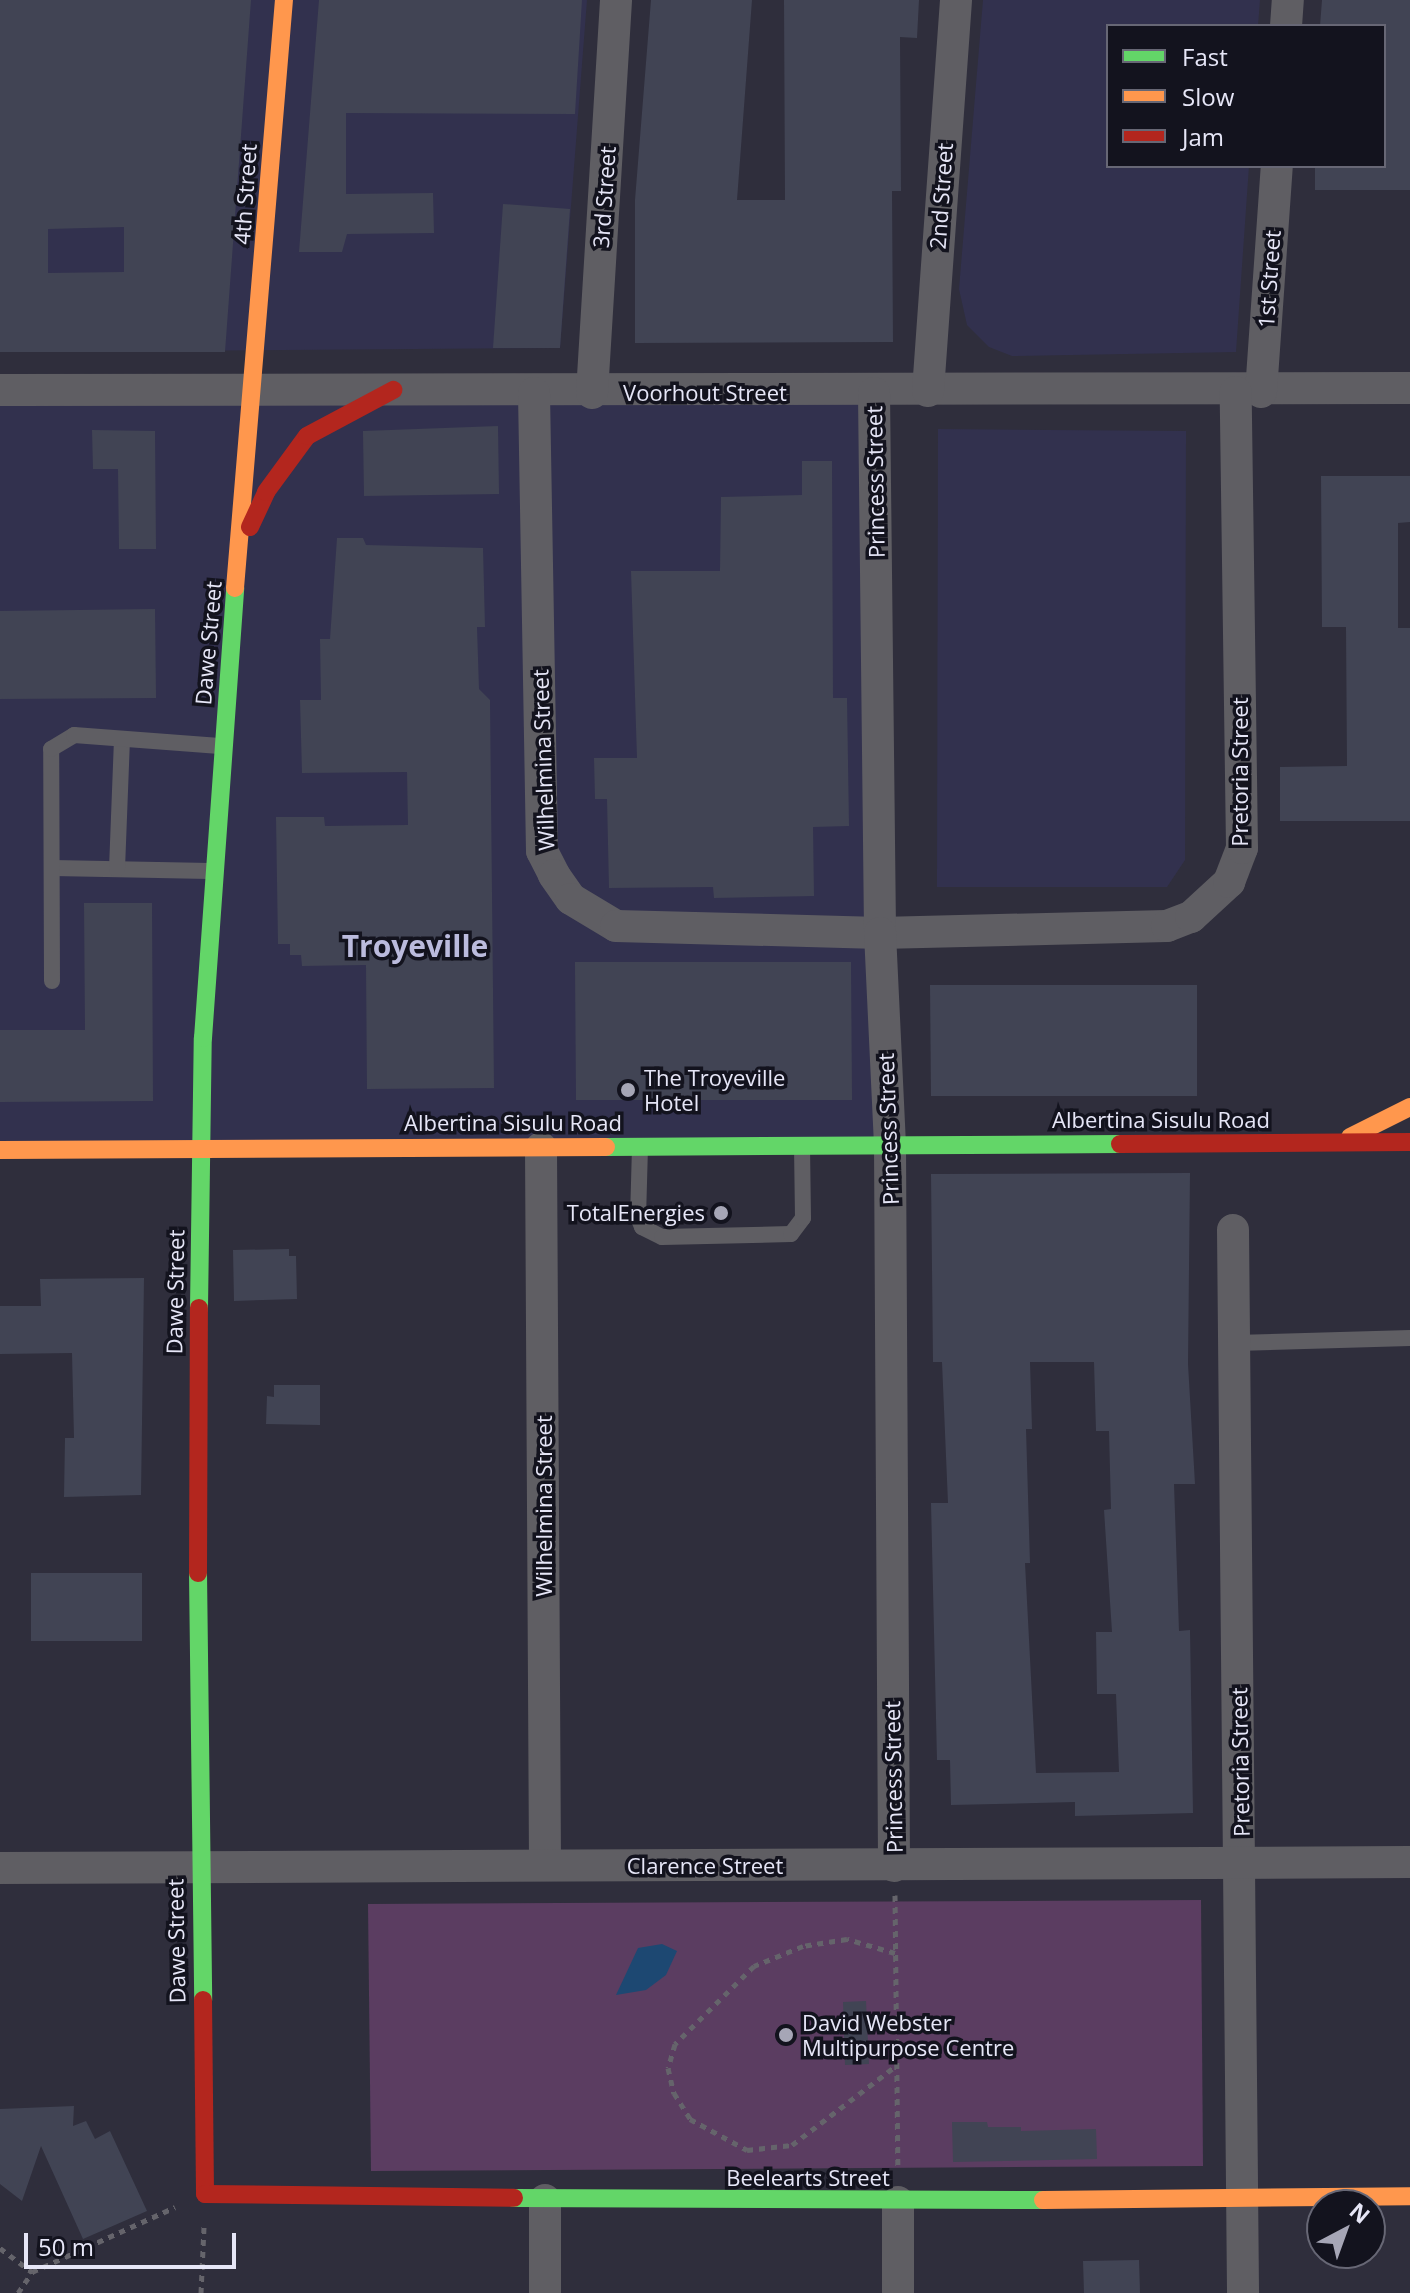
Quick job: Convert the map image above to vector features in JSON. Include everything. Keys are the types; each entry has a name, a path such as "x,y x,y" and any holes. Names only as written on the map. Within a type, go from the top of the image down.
{"street":[{"name":"4th Street","path":"255,393 284,0"},
{"name":"3rd Street","path":"592,393 616,0"},
{"name":"2nd Street","path":"928,391 956,0"},
{"path":"1286,24 1288,0"},
{"name":"1st Street","path":"1248,392 1277,168"},
{"name":"Voorhout Street","path":"0,390 874,393 1248,392 1410,388"},
{"path":"241,545 266,492 307,436 393,390"},
{"name":"Pretoria Street","path":"880,933 1167,926 1191,917 1229,882 1242,848 1248,392"},
{"name":"Dawe Street","path":"205,2194 198,1871 201,1146 212,871 255,393"},
{"name":"Wilhelmina Street","path":"534,393 542,851 554,875 571,899 616,926 880,933"},
{"name":"Princess Street","path":"874,393 880,933 890,1146 894,1866"},
{"path":"1337,1143 1410,1107"},
{"name":"Albertina Sisulu Road","path":"0,1150 201,1146 541,1148 1410,1142"},
{"name":"Wilhelmina Street","path":"541,1148 545,1865"},
{"name":"Pretoria Street","path":"1233,1230 1242,1864 1243,2293"},
{"name":"Clarence Street","path":"0,1868 198,1871 545,1865 1410,1862"},
{"name":"Beelearts Street","path":"205,2194 898,2202 1244,2195 1410,2196"},
{"path":"545,2200 545,2293"},
{"path":"898,2202 898,2293"}],"lane":[{"path":"52,981 51,749 74,735 222,746"},
{"path":"117,869 122,739"},
{"path":"53,868 212,871"},
{"path":"640,1146 638,1217 642,1227 662,1237 791,1234 803,1218 802,1146"},
{"path":"1235,1343 1410,1338"}],"path":[{"path":"894,1866 898,2202"},
{"path":"895,1953 847,1939 803,1946 754,1966 675,2044 668,2068 674,2093 690,2119 747,2150 792,2145 897,2065"},
{"path":"18,2293 32,2272 205,2194 201,2293"},
{"path":"0,2248 32,2272"}],"shaded area":[{"path":"0,0 587,0 560,348 0,352"},
{"path":"983,0 1260,0 1258,24 1106,24 1106,168 1249,168 1236,352 1012,356 989,347 967,325 959,289"},
{"path":"0,378 874,393 890,1146 0,1143"},
{"path":"938,429 1186,431 1185,860 1167,887 937,887"},
{"name":"David Webster Multipurpose Centre","path":"1201,1900 1203,2166 371,2171 368,1904"}],"water":[{"path":"662,1944 677,1951 666,1975 646,1990 616,1995 638,1948"}],"building":[{"path":"0,0 251,0 225,352 0,352","holes":["124,227 124,272 48,273 48,229"]},
{"path":"319,0 582,0 575,114 346,113 346,194 433,193 434,233 347,234 342,252 299,252"},
{"path":"651,0 752,0 737,200 785,200 784,0 919,0 917,38 900,37 901,191 892,191 893,342 635,343 635,200"},
{"path":"1322,0 1410,0 1410,190 1315,190 1315,168 1386,168 1386,24 1320,24"},
{"path":"503,204 570,209 560,348 493,348"},
{"path":"498,426 499,494 364,496 363,431"},
{"path":"92,430 155,431 156,549 119,549 118,469 93,469"},
{"path":"802,461 832,461 833,698 847,698 849,826 813,827 814,896 714,898 713,887 609,888 607,799 595,799 594,758 637,758 631,571 720,571 721,497 802,495"},
{"path":"1321,476 1410,476 1410,522 1398,523 1398,628 1410,628 1410,821 1280,821 1280,767 1347,766 1346,627 1322,627"},
{"path":"337,538 363,538 366,545 483,548 485,627 477,627 479,689 490,700 494,1088 367,1089 366,965 302,966 301,955 290,955 290,944 278,944 276,817 324,817 325,826 408,825 407,772 302,773 300,700 321,700 320,639 330,639"},
{"path":"155,609 156,698 0,699 0,611"},
{"path":"84,903 152,903 153,1101 0,1102 0,1030 85,1030"},
{"path":"575,962 851,962 852,1100 576,1100"},
{"path":"930,985 1197,985 1197,1096 931,1096"},
{"path":"1190,1173 1188,1364 1195,1484 1174,1484 1179,1631 1190,1630 1193,1813 1075,1816 1075,1802 951,1805 950,1760 937,1760 931,1503 948,1503 942,1362 933,1362 931,1174","holes":["1030,1362 1094,1362 1096,1431 1109,1431 1111,1509 1104,1510 1112,1632 1096,1632 1097,1694 1116,1694 1119,1772 1036,1773 1025,1563 1030,1563 1026,1429 1032,1429"]},
{"path":"289,1249 289,1256 296,1256 297,1299 234,1301 233,1250"},
{"path":"144,1278 141,1495 64,1497 65,1438 74,1438 72,1353 0,1354 0,1306 41,1306 40,1279"},
{"path":"274,1385 320,1385 320,1425 266,1424 267,1396 274,1397"},
{"path":"31,1573 142,1573 142,1641 31,1641"},
{"path":"866,2001 869,2064 845,2065 843,2002"},
{"path":"74,2106 73,2126 86,2121 95,2139 110,2131 147,2211 83,2239 41,2146 22,2201 0,2184 0,2109"},
{"path":"952,2122 987,2122 988,2127 1021,2127 1021,2131 1096,2129 1097,2159 953,2162"},
{"path":"1139,2260 1140,2293 1084,2293 1083,2261"}],"traffic: fast":[{"path":"199,1308 203,1038 235,588"},
{"path":"606,1147 1120,1144"},
{"path":"198,1573 203,2000"},
{"path":"514,2198 1043,2200"}],"traffic: slow":[{"path":"235,588 284,0"},
{"path":"1350,1137 1410,1107"},
{"path":"0,1150 606,1147"},
{"path":"1043,2200 1410,2196"}],"traffic: jam":[{"path":"250,527 266,492 307,436 393,390"},
{"path":"1120,1144 1410,1142"},
{"path":"198,1573 199,1308"},
{"path":"203,2000 205,2194 514,2198"}],"place":[{"name":"The Troyeville Hotel","path":"628,1090"},
{"name":"TotalEnergies","path":"721,1213"},
{"name":"David Webster Multipurpose Centre","path":"786,2035"}],"district":[{"name":"Troyeville","path":"415,946"}]}
